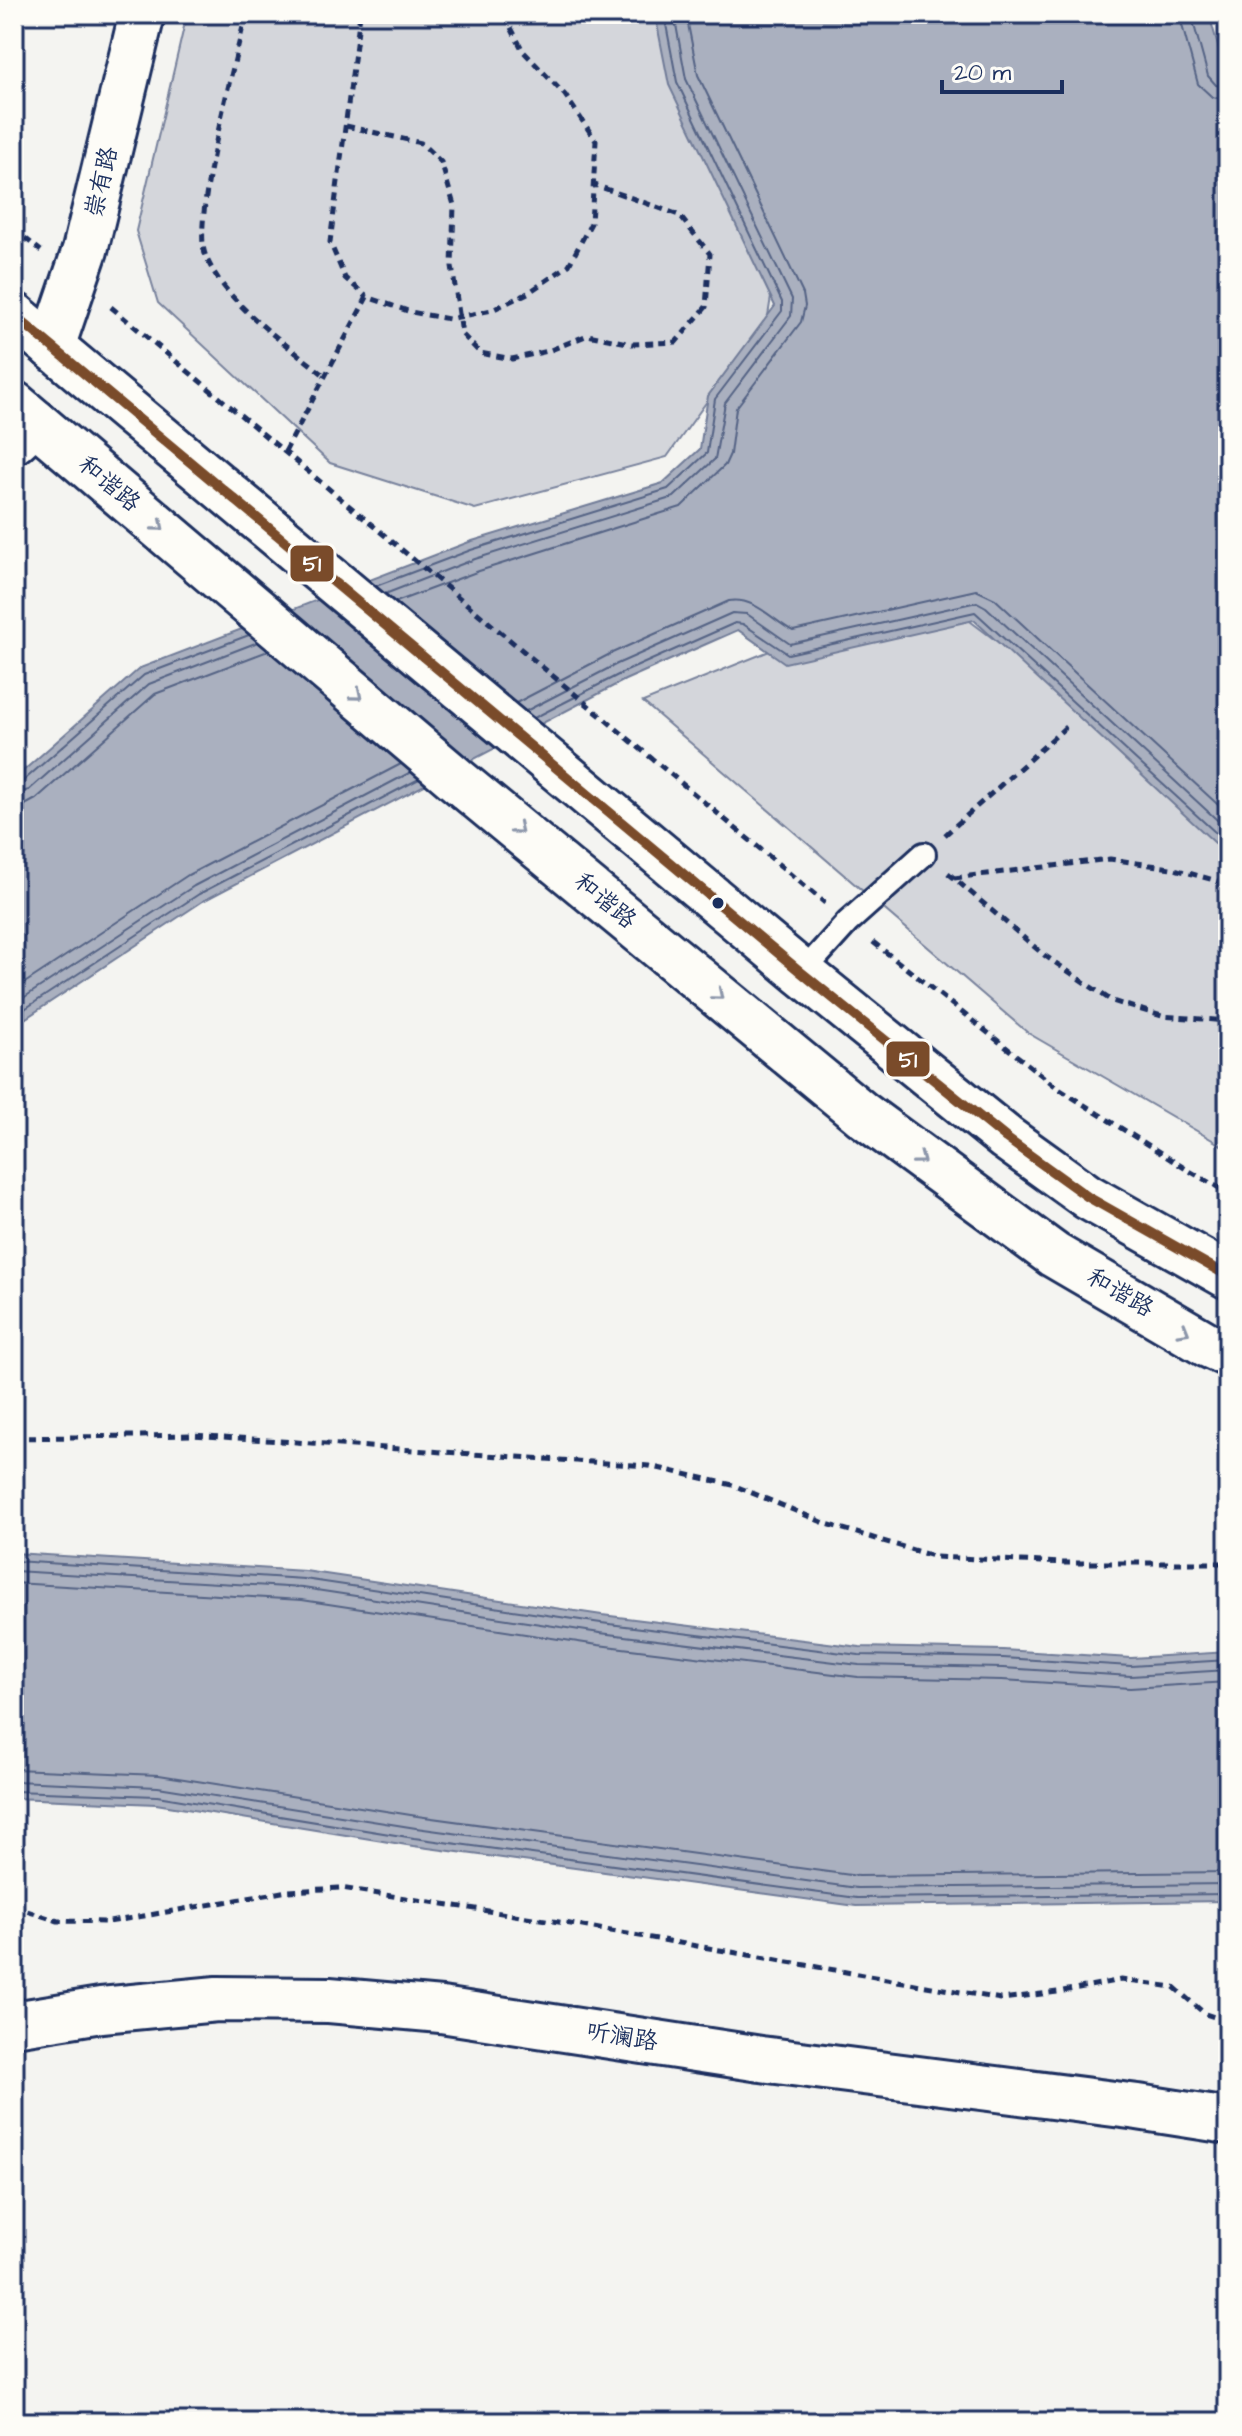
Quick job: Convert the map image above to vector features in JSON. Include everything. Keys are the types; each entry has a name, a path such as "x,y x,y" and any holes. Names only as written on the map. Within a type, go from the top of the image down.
{"main road":[{"name":"崇有路","path":"52,347 76,279 142,14"},
{"path":"14,315 802,973 1006,1138 1088,1197 1228,1276"},
{"name":"和谐路","path":"30,427 862,1114 1054,1255 1228,1354"},
{"name":"听澜路","path":"14,2024 101,2010 217,1999 329,2000 441,2010 761,2059 1228,2121"}],"lane":[{"path":"802,973 848,922 924,854"}],"path":[{"path":"246,14 204,213 204,252 222,284 260,323 324,375"},
{"path":"360,14 330,242 345,278 367,297 411,312 449,319 492,310 528,293 569,265 591,223 596,141 565,95 523,51 504,14"},
{"path":"346,126 421,143 441,162 454,205 452,266 462,334 480,353 512,359 548,351 588,335 632,344 676,342 706,307 710,254 679,215 595,185"},
{"path":"14,229 848,922 1059,1089 1228,1193"},
{"path":"285,452 367,297"},
{"path":"1069,724 924,854 1044,955 1112,1001 1162,1016 1228,1021"},
{"path":"954,878 1110,859 1171,868 1228,884"},
{"path":"14,1438 193,1435 649,1466 733,1485 827,1524 936,1557 1064,1563 1228,1563"},
{"path":"14,1907 58,1921 109,1922 288,1891 341,1888 1001,1999 1121,1980 1174,1987 1205,2014 1228,2021"}],"shaded area":[{"path":"187,14 707,14 779,246 768,316 667,457 475,509 330,463 158,303 136,231"},
{"path":"926,588 1173,774 1228,775 1228,1149 1028,1033 643,702"}],"water":[{"path":"655,14 1209,14 1228,82 1228,855 974,620 785,663 738,630 625,680 203,901 14,1026 14,779 140,668 469,542 663,483 700,449 708,396 775,306 669,85"},
{"path":"14,1553 305,1571 602,1615 860,1647 1003,1650 1131,1658 1228,1652 1228,1901 856,1906 413,1846 156,1804 14,1798"}],"transit line":[{"name":"51","path":"14,315 802,973 1006,1138 1088,1197 1228,1276"}]}
